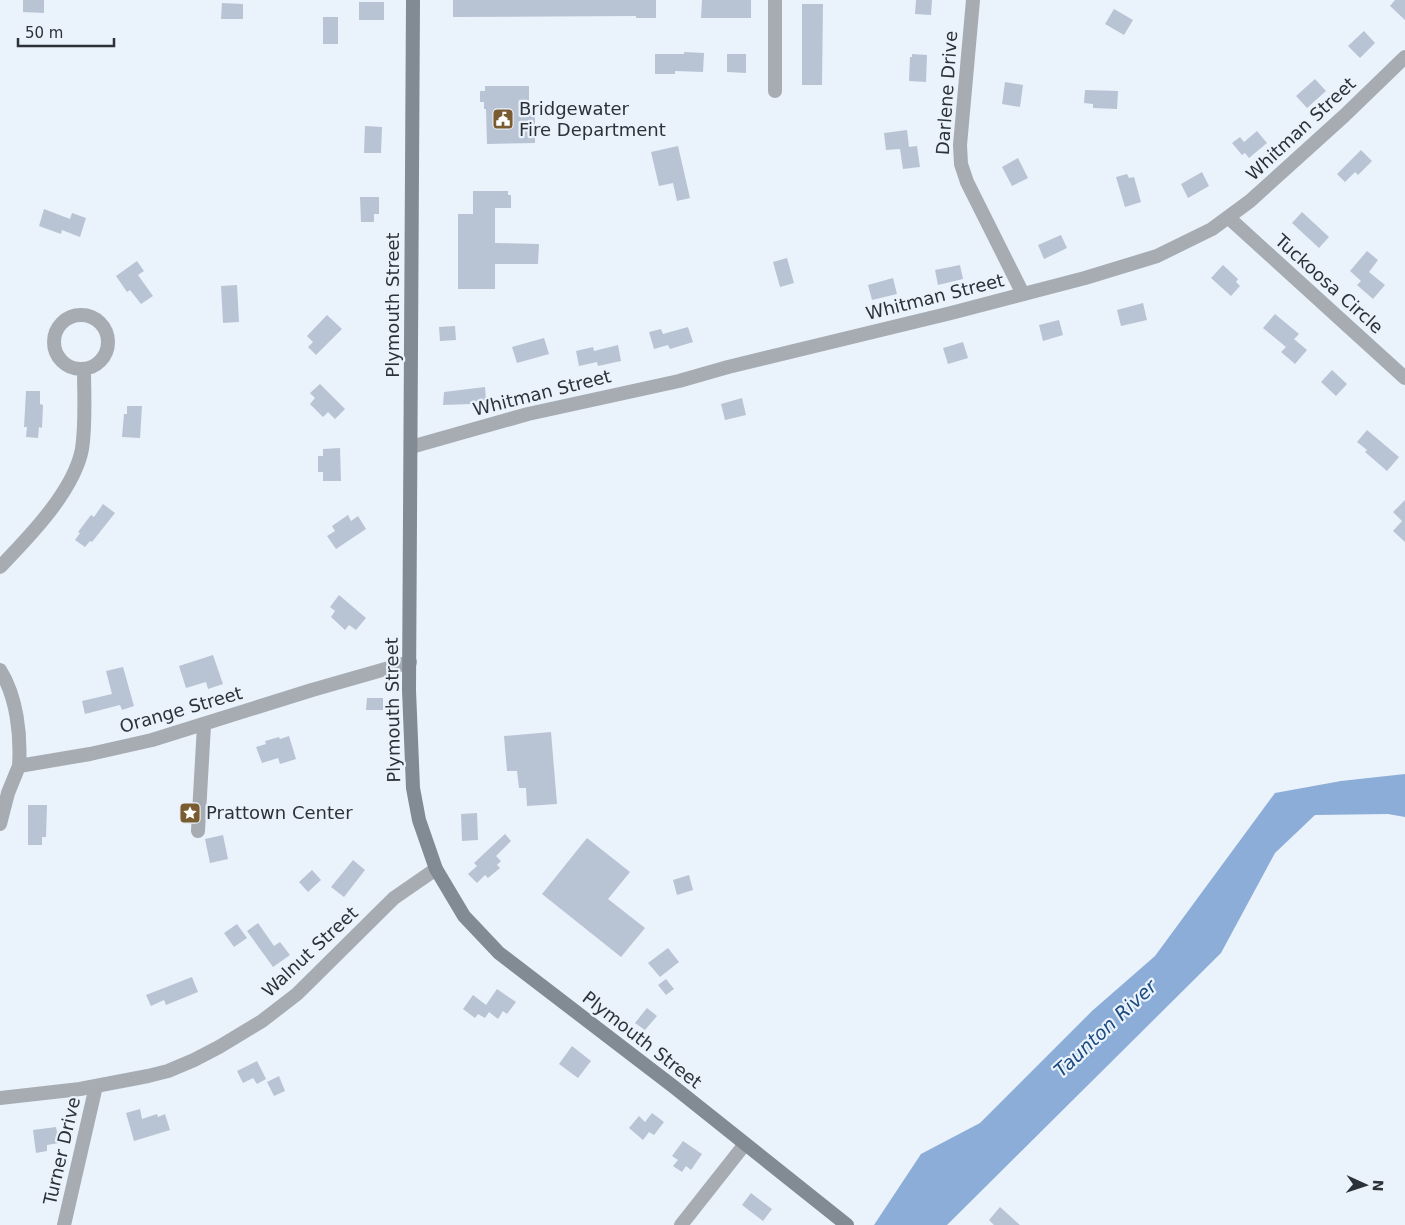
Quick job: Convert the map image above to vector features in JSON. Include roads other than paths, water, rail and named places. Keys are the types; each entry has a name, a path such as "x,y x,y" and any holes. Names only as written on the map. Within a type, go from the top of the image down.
{"main road":[{"name":"Plymouth Street","path":"413,0 409,690 414,788 420,820 436,869 464,916 499,953 674,1087 847,1225"}],"street":[{"path":"775,0 775,91"},
{"name":"Darlene Drive","path":"973,0 960,146 961,164 967,182 1023,294"},
{"name":"Whitman Street","path":"411,447 520,416 679,381 728,367 1023,294 1085,278 1157,256 1229,218 1332,127 1405,57"},
{"name":"Tuckoosa Circle","path":"1229,218 1405,378"},
{"path":"0,567 29,536 47,513 76,468 84,433 84,369"},
{"name":"Orange Street","path":"19,766 125,747 410,662"},
{"path":"0,670 14,707 20,750 19,766 8,794 0,824"},
{"path":"198,831 204,725"},
{"name":"Walnut Street","path":"0,1098 96,1086 148,1076 194,1060 244,1033 280,1008 316,976 394,898 436,869"},
{"name":"Turner Drive","path":"64,1225 96,1086"},
{"path":"681,1225 745,1144"}],"water":[{"name":"Taunton River","path":"1405,774 1405,817 1388,814 1315,815 1275,853 1221,953 947,1225 874,1225 921,1154 980,1123 1092,1011 1155,956 1275,793 1341,781"}],"place":[{"name":"Bridgewater Fire Department","path":"503,119"},
{"name":"Prattown Center","path":"190,813"}]}
